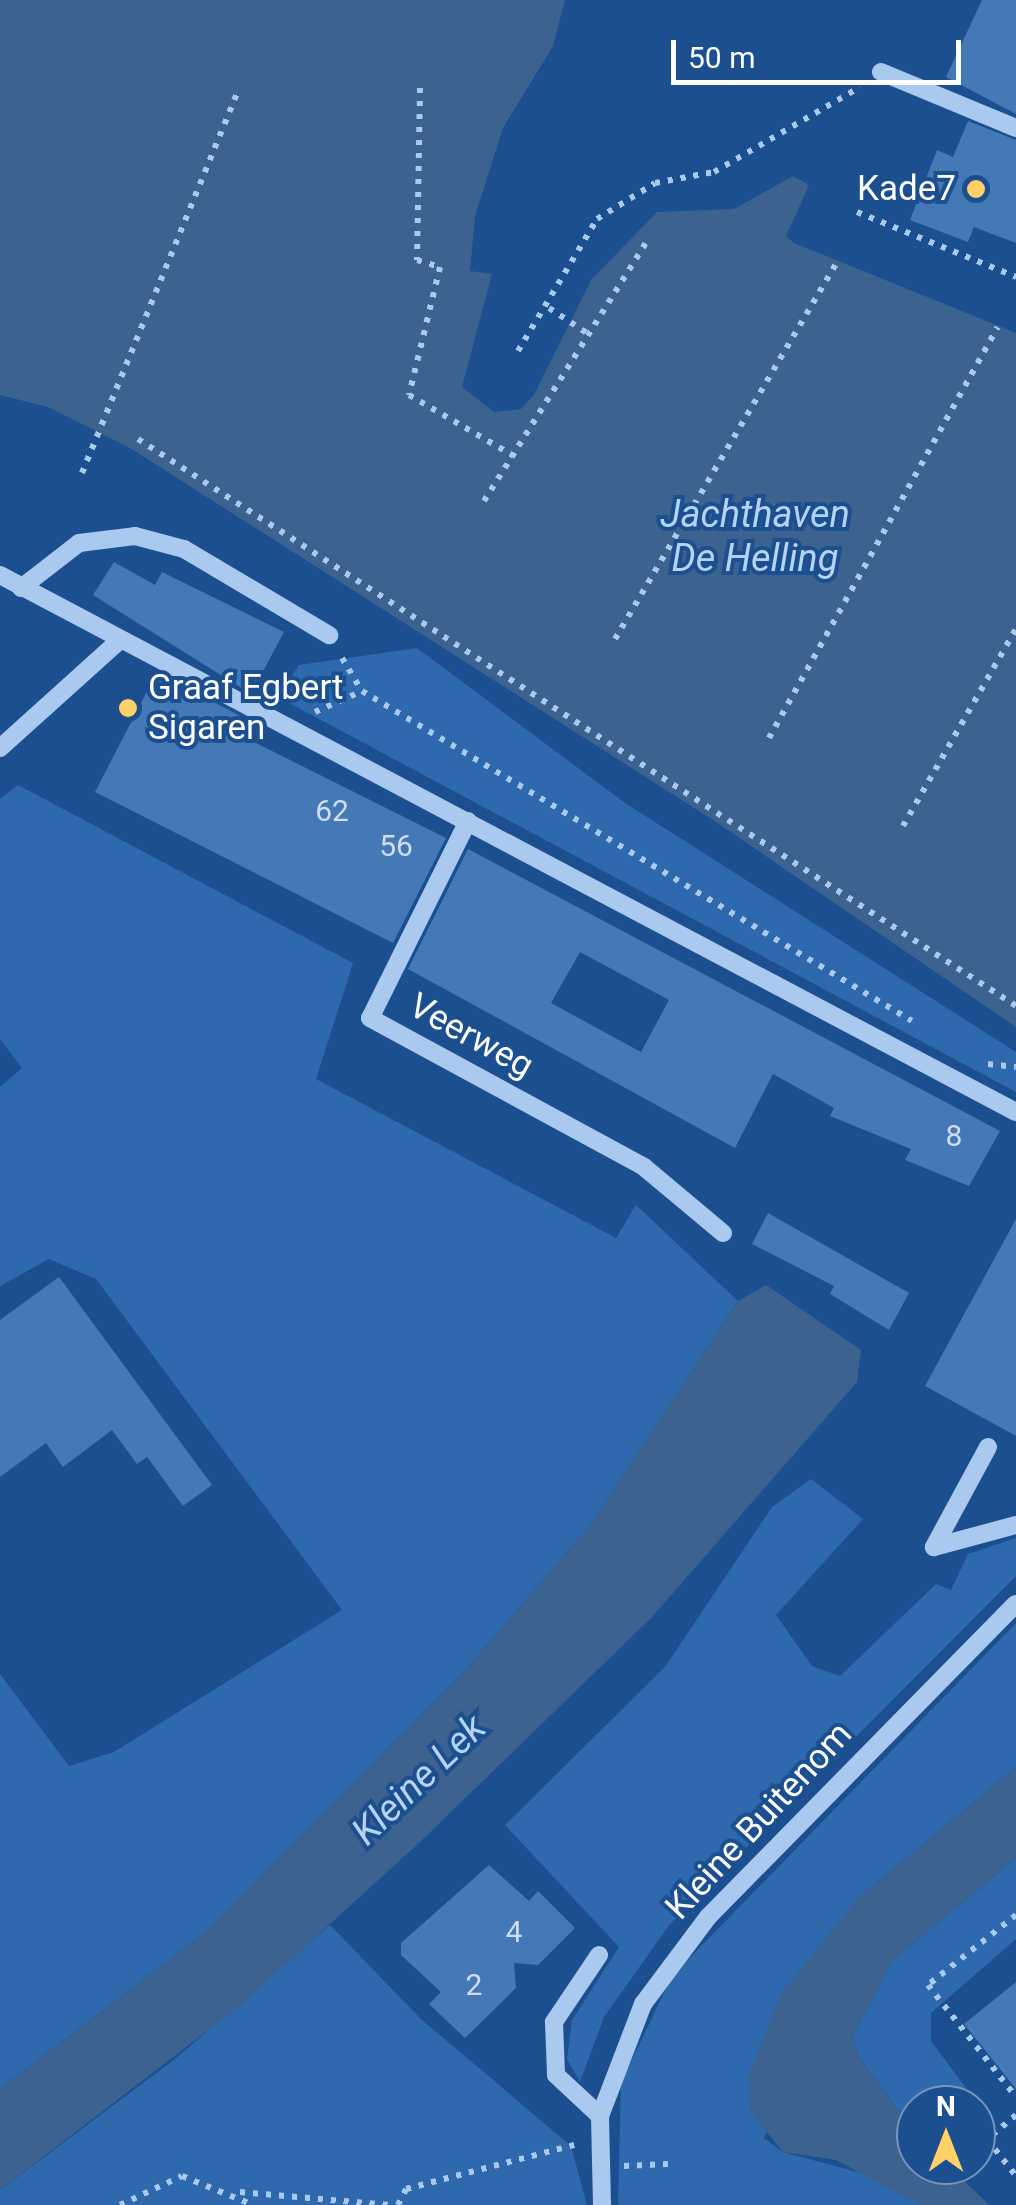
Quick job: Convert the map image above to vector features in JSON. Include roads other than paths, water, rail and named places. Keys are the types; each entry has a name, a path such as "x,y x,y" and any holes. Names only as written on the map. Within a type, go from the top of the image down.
{"street":[{"path":"881,72 1016,128"},
{"path":"21,588 79,543 135,536 184,549 329,635"},
{"path":"0,575 1016,1112"},
{"path":"0,748 120,640"},
{"name":"Veerweg","path":"468,821 370,1018 644,1168 723,1233"},
{"path":"988,1446 934,1547 1016,1525"},
{"name":"Kleine Buitenom","path":"602,2205 600,2116 624,2037 708,1917 1016,1604"},
{"path":"599,1955 554,2022 556,2075 600,2116"}],"water":[{"name":"Jachthaven De Helling","path":"0,0 565,0 553,46 503,128 475,216 470,271 492,274 462,387 494,412 521,409 534,395 591,280 657,212 734,209 793,176 809,185 786,236 794,243 1016,333 1016,1027 713,820 130,448 48,407 0,395"},
{"name":"Kleine Lek","path":"766,1285 861,1350 857,1382 652,1617 419,1843 241,2005 0,2190 0,2089 202,1935 463,1673 588,1528 738,1301"},
{"path":"1016,1767 1016,1858 893,1960 853,2035 860,2059 896,2107 896,2185 968,2185 989,2205 920,2205 836,2160 783,2152 750,2111 749,2076 780,1995 857,1899"}],"place":[{"name":"Kade7","path":"976,189"},
{"name":"Graaf Egbert Sigaren","path":"128,708"}]}
